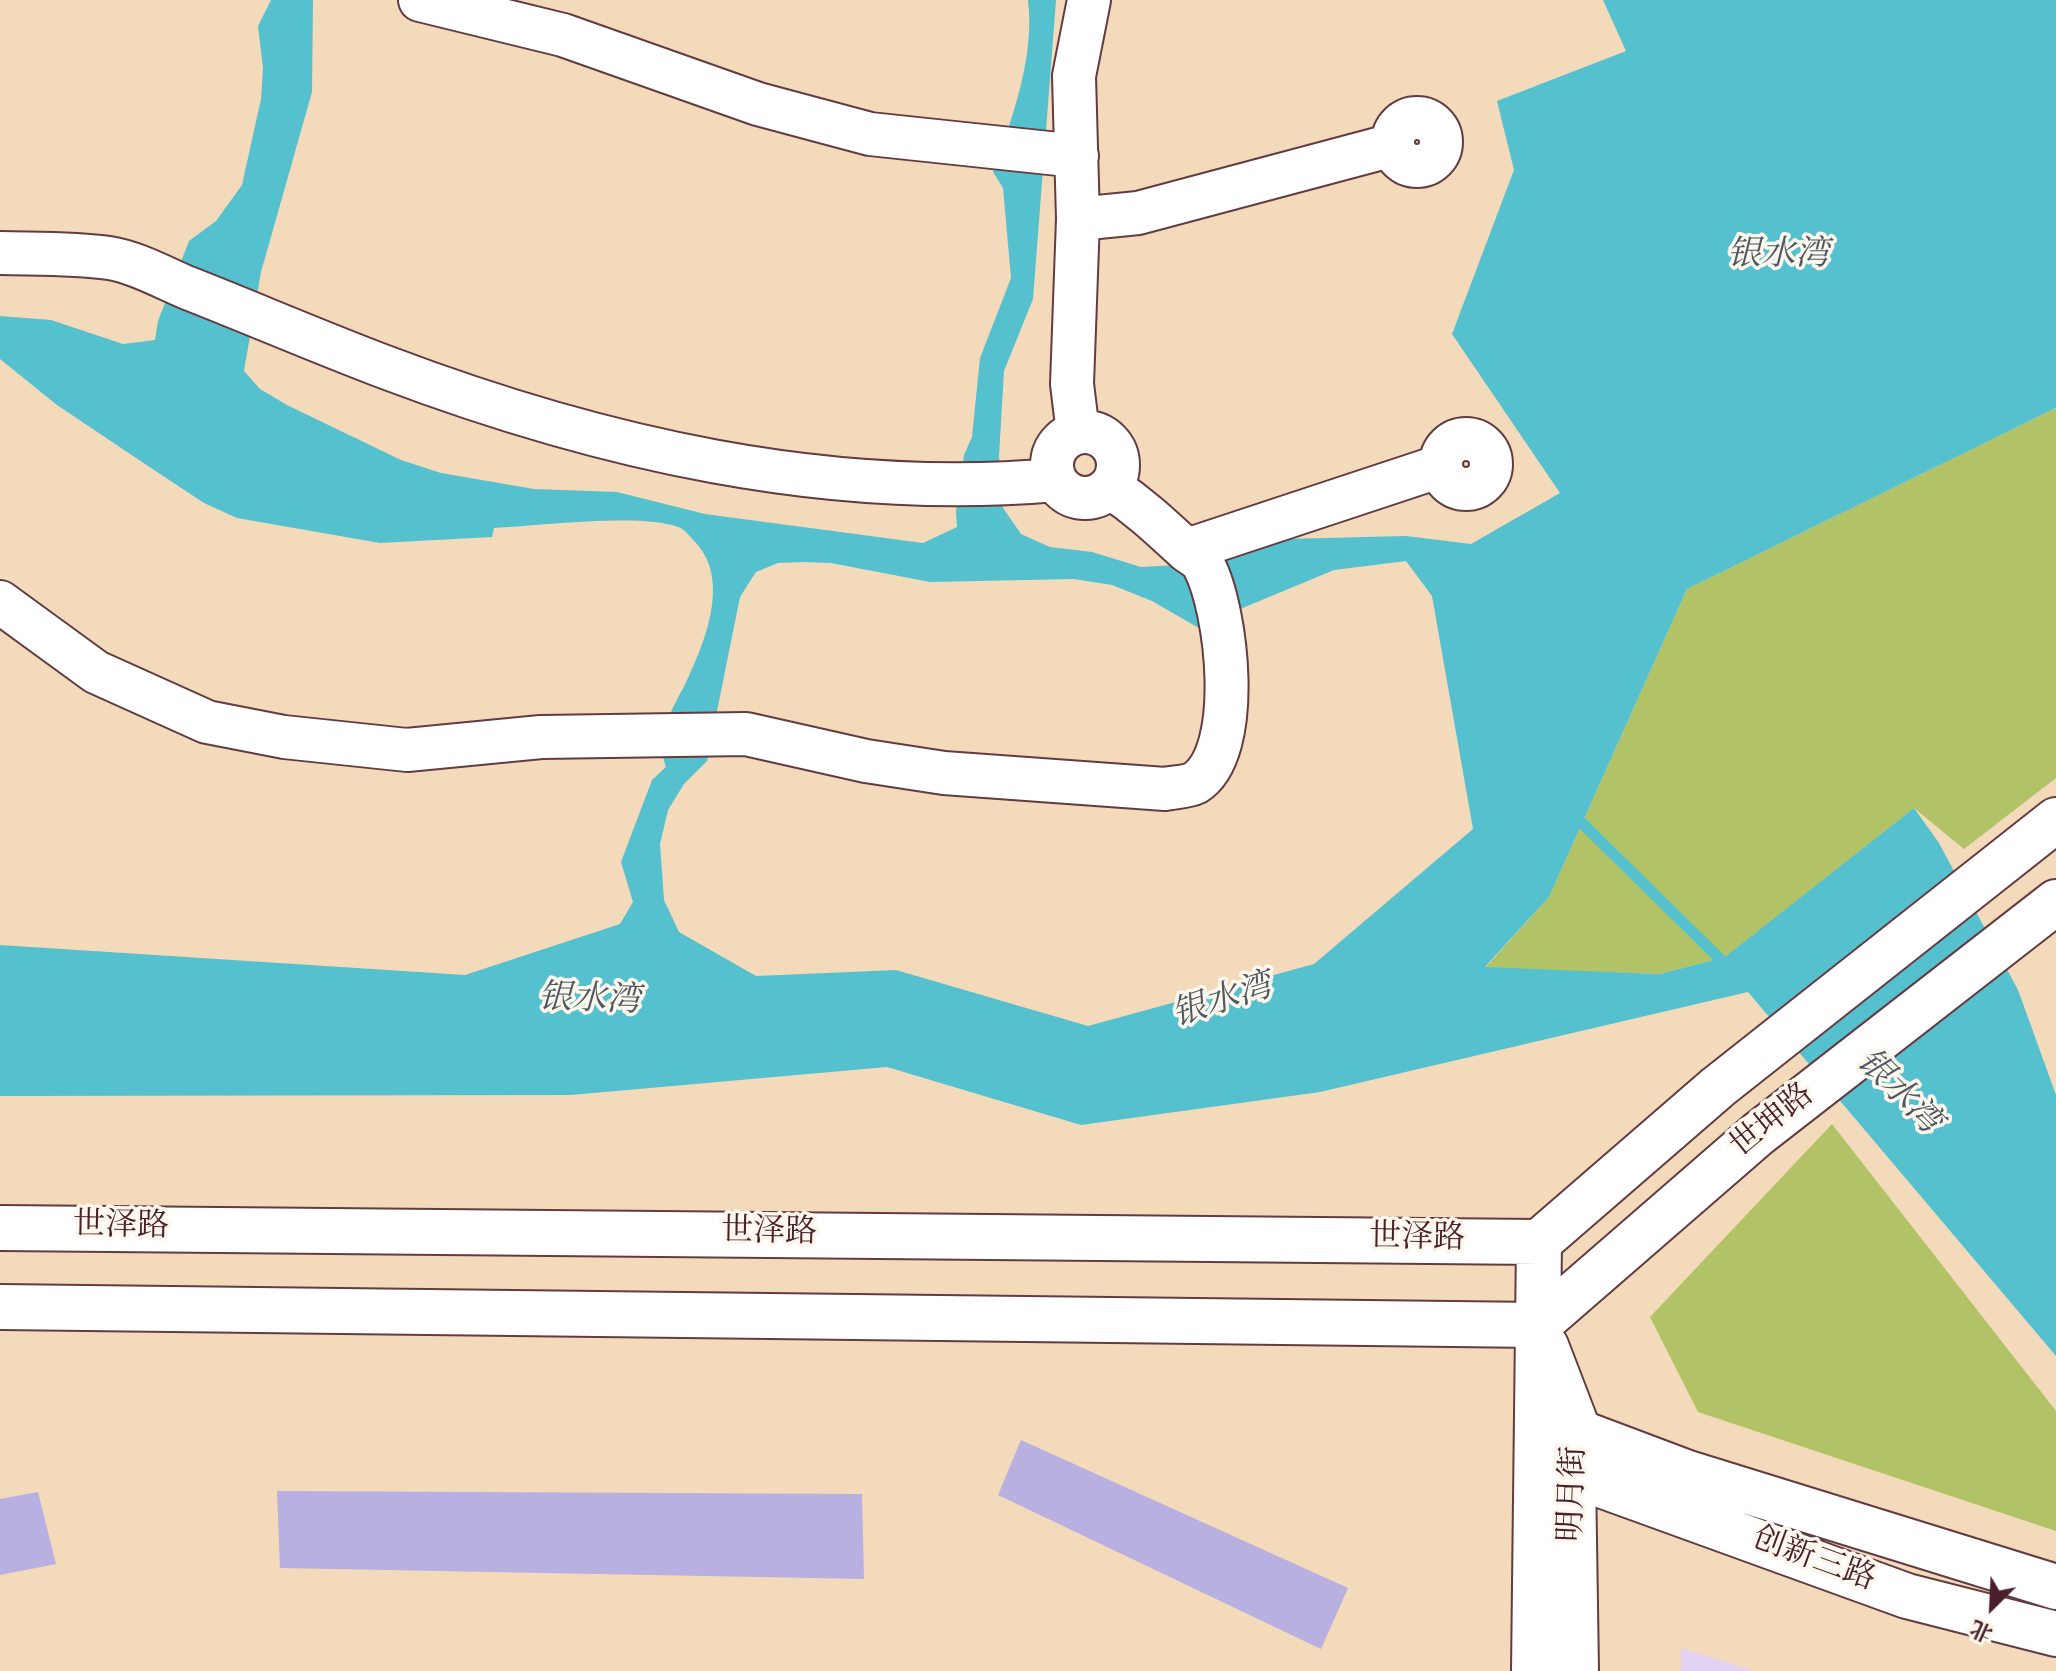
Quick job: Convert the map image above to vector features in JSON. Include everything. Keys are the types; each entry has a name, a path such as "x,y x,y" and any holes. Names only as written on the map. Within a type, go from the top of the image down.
{"street":[{"path":"420,0 563,35 758,104 870,134 1066,155"},
{"path":"1078,433 1072,384 1078,219 1066,155 1074,76 1089,0"},
{"path":"1078,219 1138,213 1393,145"},
{"path":"0,253 111,258 478,400 660,452 826,478 942,485 1055,480"},
{"path":"1078,433 1095,434 1112,447 1118,467 1110,487 1092,498 1071,495 1055,480 1052,469 1057,448 1064,439 1078,433"},
{"path":"1195,557 1441,466"},
{"path":"0,602 96,672 207,722 284,737 407,750 541,737 746,734 866,761 944,773 1150,788 1194,783 1211,766 1222,745 1227,717 1221,624 1195,557 1151,514 1110,487"},
{"name":"世坤路","path":"1539,1242 1718,1087 2045,829"},
{"name":"世坤路","path":"1538,1325 1758,1134 2056,902"},
{"name":"世泽路","path":"0,1228 1539,1242"},
{"name":"明月街","path":"1534,1671 1539,1242"},
{"path":"0,1307 1538,1325"},
{"name":"明月街","path":"1538,1325 1579,1432 1573,1475 1576,1671"},
{"name":"创新三路","path":"1579,1432 1718,1483 2056,1587"},
{"name":"创新三路","path":"1573,1475 1907,1596 2056,1634"}],"shaded area":[{"path":"1681,1648 1755,1671 1681,1671"}],"green space":[{"path":"2056,408 2056,778 1964,849 1914,808 1726,957 1660,974 1485,968 1549,897 1687,589"},
{"path":"1832,1124 2056,1411 2056,1531 1698,1412 1650,1317"}],"water":[{"name":"银水湾","path":"271,0 313,0 312,92 261,272 244,371 260,389 401,460 441,473 534,489 617,492 705,514 923,543 957,527 956,512 964,455 972,437 980,358 1011,278 1003,188 993,172 1025,65 1028,0 1056,0 1033,299 1004,371 999,456 1003,508 1021,534 1050,547 1092,552 1141,567 1177,565 1284,539 1406,536 1471,544 1560,493 1452,334 1514,170 1497,101 1626,51 1603,0 2056,0 2056,408 1687,589 1549,897 1485,967 1660,974 1725,957 1914,808 1939,843 2018,990 2056,1095 2056,1356 1748,992 1320,1092 1081,1125 887,1067 571,1095 0,1096 0,945 465,975 620,924 633,902 621,862 652,780 666,767 664,731 696,661 708,626 713,591 711,573 706,557 696,543 678,527 640,521 589,522 494,528 492,537 380,543 237,518 204,503 57,405 0,359 0,316 51,320 123,344 155,340 158,321 189,241 216,221 242,185 261,99 263,68 258,26","holes":["1406,561 1432,596 1473,829 1314,964 1088,1026 896,970 756,976 679,932 664,900 660,844 668,810 684,784 707,761 740,597 756,572 778,563 831,563 930,582 1074,579 1112,585 1152,601 1197,627 1334,570"]}],"building":[{"path":"1021,1440 1348,1588 1321,1649 998,1495"},
{"path":"277,1491 862,1494 864,1579 280,1568"},
{"path":"38,1492 56,1564 0,1575 0,1499"}],"waterway":[{"name":"银水湾","path":"1573,814 1729,968"}]}
